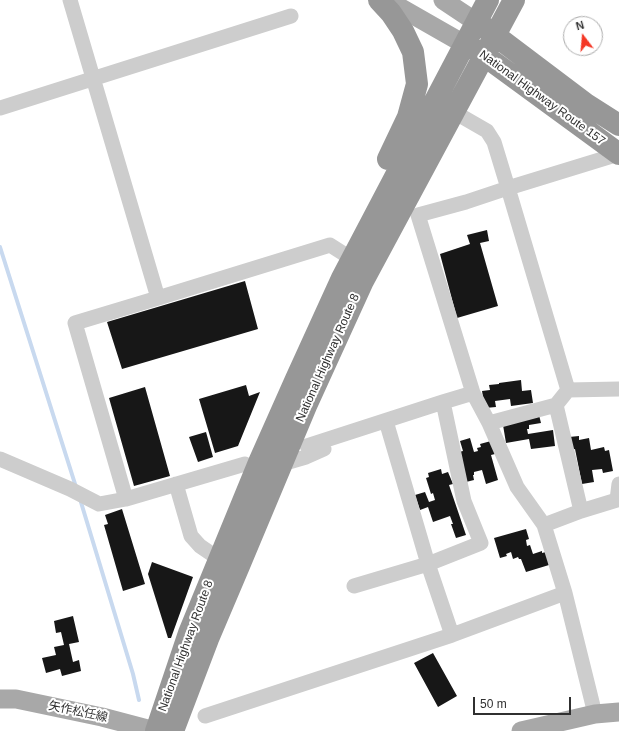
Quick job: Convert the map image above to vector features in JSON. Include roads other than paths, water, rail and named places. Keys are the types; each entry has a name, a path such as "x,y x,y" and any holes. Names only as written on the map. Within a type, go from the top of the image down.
{"highway":[{"path":"355,254 363,218 383,169 408,117 417,84 413,52 392,13 379,0"},
{"name":"National Highway Route 8","path":"155,731 189,633 269,440 355,254 488,0"},
{"name":"National Highway Route 8","path":"173,731 208,639 306,406 363,281 514,0"},
{"name":"National Highway Route 157","path":"476,22 586,104 619,125"},
{"name":"National Highway Route 157","path":"464,44 484,56 619,154"}],"main road":[{"path":"387,0 464,44"},
{"path":"443,0 476,22"},
{"name":"矢作松任線","path":"0,699 16,699 102,717 155,731"},
{"path":"521,731 595,714 619,712"}],"street":[{"path":"70,0 158,298"},
{"path":"0,108 291,16"},
{"path":"454,112 487,131 494,142 568,390"},
{"path":"595,714 565,593 544,524 517,487 489,423 473,393 418,216 619,154"},
{"path":"126,499 75,323 330,245 355,254"},
{"path":"568,390 619,389"},
{"path":"489,423 556,406 568,390"},
{"path":"307,446 473,393"},
{"path":"354,586 428,564 482,543 464,501 443,402"},
{"path":"556,406 581,511"},
{"path":"386,421 428,564 452,635"},
{"path":"282,464 306,457 350,439 360,429"},
{"path":"0,459 70,489 99,504 126,499 245,464"},
{"path":"176,484 191,536 200,546 219,559"},
{"path":"544,524 617,500 619,484"},
{"path":"206,716 452,635 565,593"}],"waterway":[{"path":"0,247 76,487"},
{"path":"80,499 133,674 139,700"}]}
